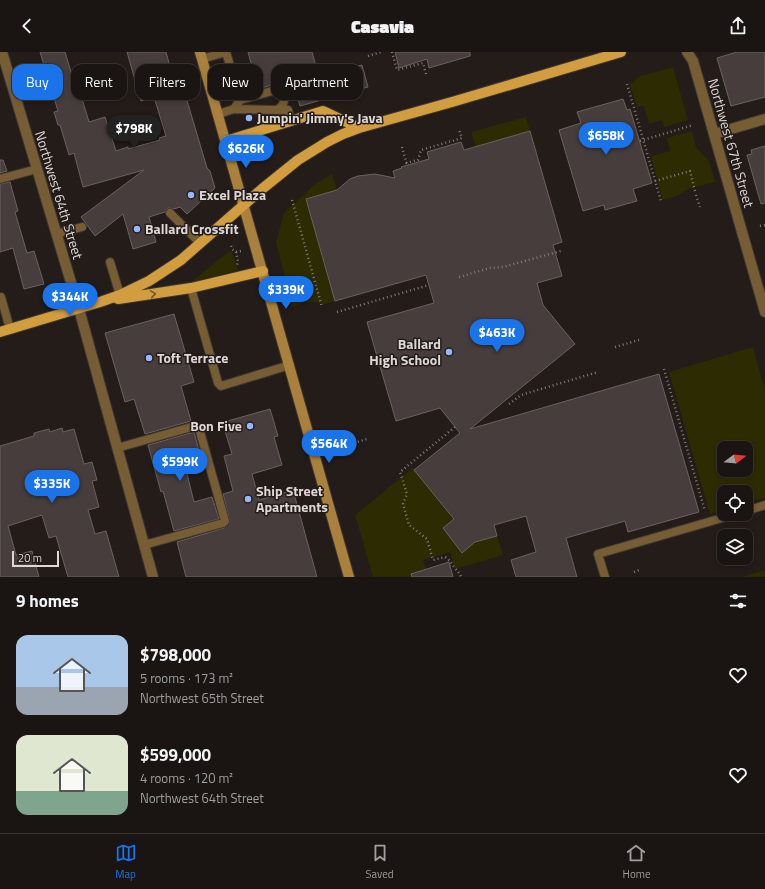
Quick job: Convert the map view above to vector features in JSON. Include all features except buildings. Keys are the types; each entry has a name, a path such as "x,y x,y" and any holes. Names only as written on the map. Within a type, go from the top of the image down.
{"main road":[{"path":"5,330 79,309 120,295 138,287 181,260 262,189 312,150 327,142 359,128 621,52"},
{"path":"226,141 323,111 359,128"},
{"path":"100,302 191,288 263,271"}],"street":[{"name":"Northwest 64th Street","path":"2,52 79,309 153,577"},
{"name":"Northwest 67th Street","path":"687,52 693,61 765,311"},
{"path":"201,55 290,364 349,577"},
{"path":"714,134 765,119"}],"lane":[{"path":"201,55 226,52 230,64"},
{"path":"263,94 276,91 283,96 283,104 277,110"},
{"path":"234,109 240,100"},
{"path":"218,114 234,109 288,110 291,121"},
{"path":"0,179 37,169"},
{"path":"170,213 200,243"},
{"path":"56,234 82,227"},
{"path":"110,262 120,295"},
{"path":"191,288 218,383 221,386 290,364"},
{"path":"1,297 5,330"},
{"path":"117,448 195,426 199,428 225,521 223,523 144,545"},
{"path":"753,509 765,505"},
{"path":"605,577 598,554 717,520"}],"path":[{"path":"368,56 381,52"},
{"path":"392,52 397,70 423,63 426,74"},
{"path":"627,84 641,140 661,202"},
{"path":"641,140 693,125"},
{"path":"402,147 407,164 418,160 421,150 462,138 460,130"},
{"path":"245,141 249,155"},
{"path":"244,156 255,156 256,161"},
{"path":"655,181 690,171 695,191"},
{"path":"696,195 700,207"},
{"path":"292,200 322,307"},
{"path":"760,226 765,224"},
{"path":"231,246 236,252 238,269"},
{"path":"236,252 240,250"},
{"path":"459,277 562,251"},
{"path":"337,312 429,285"},
{"path":"615,347 639,340"},
{"path":"664,369 706,513"},
{"path":"509,404 521,395 598,372"},
{"path":"455,427 400,472 407,494 403,504 409,525 427,539 433,560 445,557 453,562 454,568 459,571 461,577"},
{"path":"354,443 367,439"},
{"path":"634,572 639,570"}],"shaded area":[{"path":"673,67 688,120 664,127 662,120 649,124 644,106 637,107 630,85 638,77"},
{"path":"526,117 530,131 476,147 471,132"},
{"path":"692,131 696,147 709,161 715,182 688,189 677,196 663,200 651,156 670,151 667,138"},
{"path":"332,174 337,190 306,199 335,301 325,304 315,302 304,303 293,307 276,242 284,213 314,185"},
{"path":"231,250 238,270 191,282"},
{"path":"753,347 765,390 765,498 753,501 753,485 717,485 717,512 710,514 669,372"},
{"path":"413,468 454,519 443,528 462,552 475,542 497,536 503,555 455,569 450,552 423,560 429,577 373,577 355,515"},
{"path":"765,570 765,577 742,577"}],"place":[{"name":"Jumpin' Jimmy's Java","path":"249,118"},
{"name":"Excel Plaza","path":"191,195"},
{"name":"Ballard Crossfit","path":"137,229"},
{"name":"Ballard High School","path":"449,352"},
{"name":"Toft Terrace","path":"149,358"},
{"name":"Bon Five","path":"250,426"},
{"name":"Ship Street Apartments","path":"248,499"}]}
